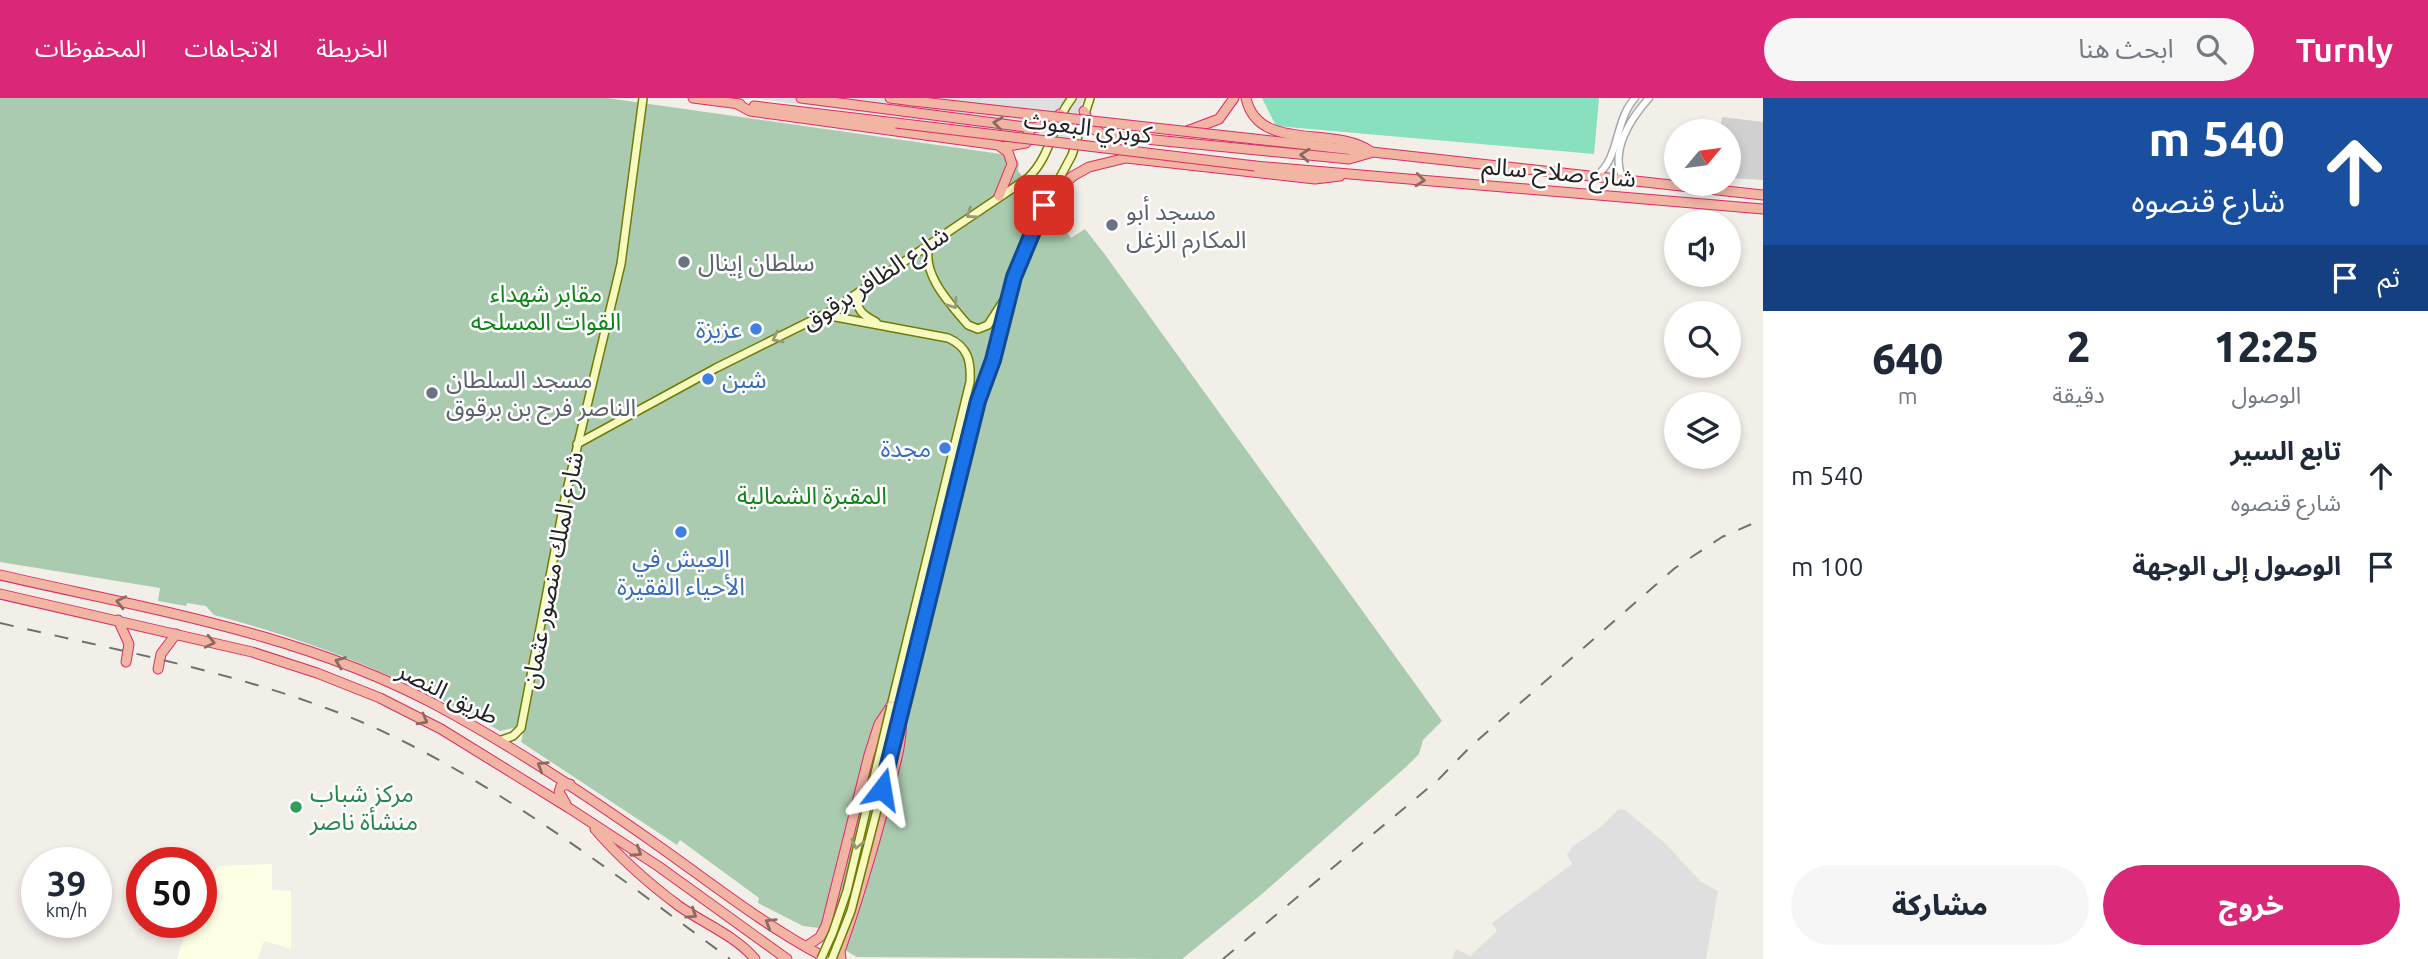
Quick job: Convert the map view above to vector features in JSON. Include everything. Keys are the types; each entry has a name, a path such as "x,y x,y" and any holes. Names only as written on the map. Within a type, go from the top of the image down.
{"highway":[{"path":"693,98 737,104 751,111 1002,147 1026,143 1030,137 1027,127"},
{"path":"801,98 1027,127 1044,126 1061,113"},
{"name":"كوبري البعوث","path":"890,98 1372,152"},
{"path":"1187,131 1219,118 1234,98"},
{"path":"1246,98 1252,117 1265,127 1353,142 1372,152"},
{"name":"كوبري البعوث","path":"737,104 1255,166 1352,173"},
{"path":"1084,111 1090,127 1104,135 1349,159 1372,152"},
{"path":"1103,162 1098,148 1104,135"},
{"path":"999,196 1012,164 1010,156 1002,147"},
{"name":"شارع صلاح سالم","path":"1372,152 1763,195"},
{"path":"1050,196 1080,171 1103,162 1126,158 1315,179 1352,173"},
{"name":"شارع صلاح سالم","path":"1352,173 1763,209"},
{"name":"طريق النصر","path":"0,575 207,622 286,643 376,677 434,704 570,784 740,904 830,959"},
{"path":"36,583 44,592 40,603"},
{"path":"66,590 61,595 61,601 69,609"},
{"name":"طريق النصر","path":"0,594 253,652 328,677 411,713 587,819 658,866 787,959"},
{"path":"118,621 129,644 126,662"},
{"path":"158,669 161,654 176,634"},
{"path":"807,946 825,930 874,737 881,719 891,706"},
{"path":"841,959 844,940 886,800 901,736 901,711"},
{"path":"473,748 482,740 477,729"},
{"path":"569,808 559,792 561,786 570,784"},
{"path":"587,819 643,878 679,906 745,949 755,959"},
{"path":"825,930 831,940 844,940"}],"main road":[{"name":"شارع الملك منصور عثمان","path":"499,741 513,736 521,728 577,444 621,264 642,98"},
{"name":"شارع الظافر برقوق","path":"577,444 858,294 1021,182 1033,173 1047,154 1061,113 1072,98"},
{"path":"830,959 855,897 978,401 993,360 1009,295 1032,230 1072,155 1090,98"},
{"path":"1021,182 1034,184 1039,192 1033,211 1032,230"},
{"path":"930,244 927,254 929,271 968,325 978,329 988,325 1009,295"},
{"path":"858,294 857,302 861,313 885,327"},
{"path":"821,959 845,899 970,382 970,359 957,342 824,314"}],"street":[{"path":"1592,178 1602,171 1609,161 1621,118 1634,98"},
{"path":"1624,181 1618,164 1625,135 1636,113 1649,98"}],"shaded area":[{"path":"752,98 1084,98 1068,139"},
{"path":"1741,119 1763,122 1763,180 1741,179"},
{"path":"1619,809 1625,810 1666,844 1700,881 1718,891 1706,959 1452,959 1456,949 1470,956 1497,931 1492,923 1572,864 1567,855 1572,847 1598,829"},
{"path":"272,864 272,890 291,891 291,949 264,941 258,959 177,959 184,938 217,938 219,866"}],"green space":[{"name":"المقبرة الشمالية","path":"0,98 607,98 1015,156 1019,163 1018,171 1071,238 1085,229 1106,256 1442,721 1423,740 1419,754 1406,767 1262,894 1182,959 857,957 843,949 842,944 819,928 803,926 758,903 759,898 680,840 677,845 521,742 523,734 513,728 500,731 395,678 290,637 214,615 206,606 158,601 160,588 0,562"},
{"path":"1262,98 1599,99 1594,154 1276,126"}],"railway":[{"path":"1223,959 1438,780 1471,746 1675,568 1722,537 1763,519"},
{"path":"0,623 219,674 305,700 397,738 497,794 545,825 730,959"}],"place":[{"name":"مسجد أبو المكارم الزغل","path":"1112,225"},
{"name":"سلطان إينال","path":"684,262"},
{"name":"عزيزة","path":"756,329"},
{"name":"شبن","path":"708,379"},
{"name":"مسجد السلطان الناصر فرج بن برقوق","path":"432,393"},
{"name":"مجدة","path":"945,448"},
{"name":"العيش في الأحياء الفقيرة","path":"681,532"},
{"name":"مركز شباب منشأة ناصر","path":"296,807"}],"route":[{"path":"882,789 978,401 993,360 1014,277 1044,205"}],"park label":[{"name":"مقابر شهداء القوات المسلحه","path":"546,307"}]}
